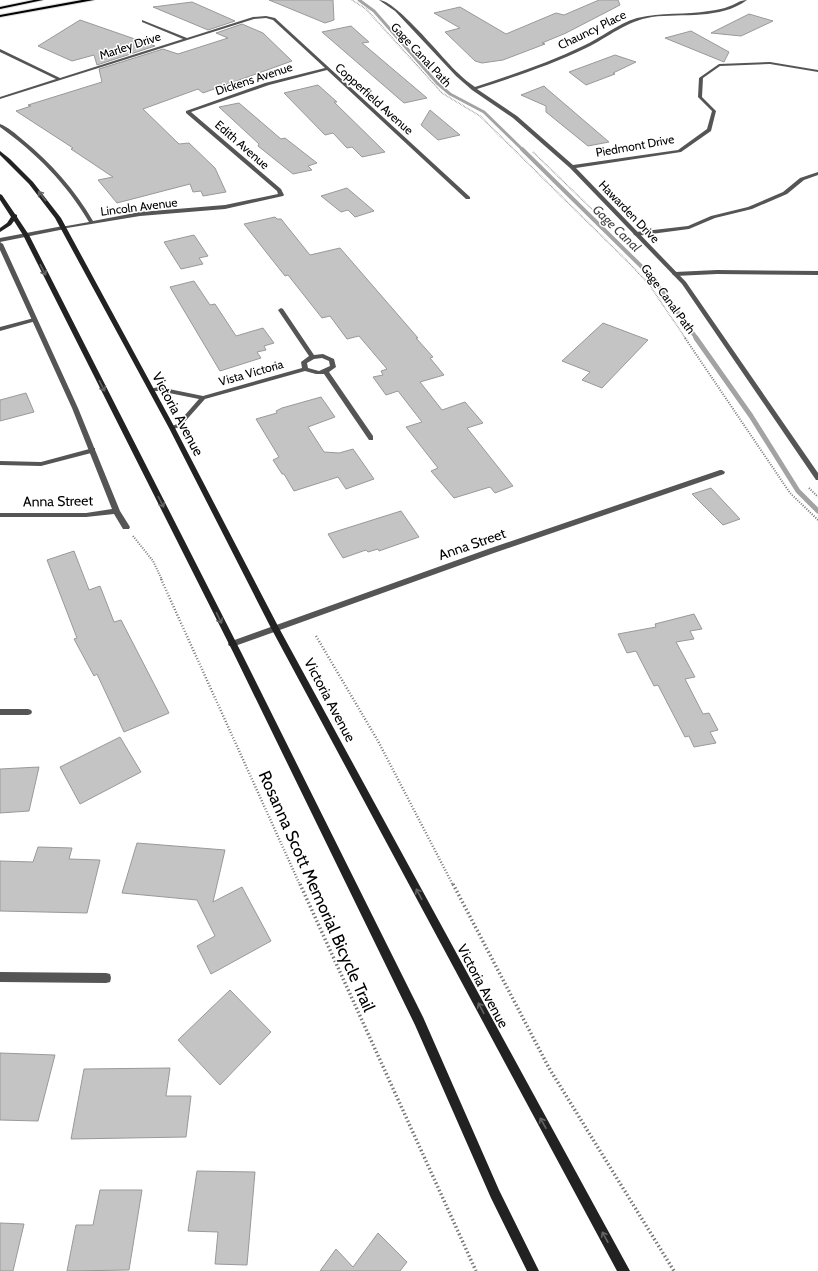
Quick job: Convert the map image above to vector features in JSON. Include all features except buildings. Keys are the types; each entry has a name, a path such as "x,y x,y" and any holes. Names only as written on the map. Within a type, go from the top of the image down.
{"main road":[{"path":"0,8 41,0"},
{"path":"0,16 57,4 92,0"},
{"name":"Victoria Avenue","path":"0,152 24,174 43,196 63,228 172,428 274,628 624,1271"},
{"path":"0,196 26,235 232,644 419,1021 495,1194 533,1271"},
{"path":"0,230 9,224 14,216"}],"street":[{"name":"Hawarden Drive","path":"381,0 396,10 457,75 474,89 516,117 572,167 684,283 818,478"},
{"name":"Chauncy Place","path":"474,89 571,54 601,40 617,28 639,18 717,12 733,8 745,0"},
{"name":"Marley Drive","path":"0,98 254,18 266,17"},
{"name":"Copperfield Avenue","path":"266,17 274,20 468,198"},
{"path":"143,21 186,39"},
{"path":"0,50 58,79"},
{"name":"Piedmont Drive","path":"572,167 679,151 709,130 714,111 700,97 701,78 719,65 770,63 818,71"},
{"name":"Dickens Avenue","path":"188,112 280,80 326,69"},
{"name":"Edith Avenue","path":"188,112 279,190 281,195"},
{"path":"0,125 22,142 54,171 70,188 92,223"},
{"path":"636,234 689,227 713,216 750,208 785,193 802,179 818,173"},
{"name":"Lincoln Avenue","path":"0,240 140,214 225,207 281,195"},
{"path":"0,244 75,408 116,511 126,527"},
{"path":"675,274 717,272 818,273"},
{"path":"281,310 312,356"},
{"path":"0,329 34,320"},
{"path":"312,356 323,356 332,360 333,367 326,372 314,373 305,369 304,362 312,356"},
{"name":"Vista Victoria","path":"151,390 159,389 203,398 305,369"},
{"path":"326,372 371,438"},
{"name":"Vista Victoria","path":"172,428 179,425 203,398"},
{"path":"0,464 41,464 93,450"},
{"name":"Anna Street","path":"232,644 722,472"},
{"name":"Anna Street","path":"0,515 86,515 116,511"},
{"path":"0,712 28,712"},
{"path":"0,977 106,978"}],"path":[{"name":"Gage Canal Path","path":"352,0 366,9 442,93 480,116 648,283 790,493 818,520"},
{"path":"529,148 602,218"},
{"path":"806,483 818,497"},
{"name":"Rosanna Scott Memorial Bicycle Trail","path":"126,527 153,561 476,1271"},
{"path":"316,636 378,741 549,1068 674,1271"}],"waterway":[{"name":"Gage Canal","path":"359,0 374,11 437,83 450,94 484,112 523,150"},
{"name":"Gage Canal","path":"522,149 644,269 664,293 697,339"},
{"name":"Gage Canal","path":"696,338 751,416 798,491 818,511"}]}
